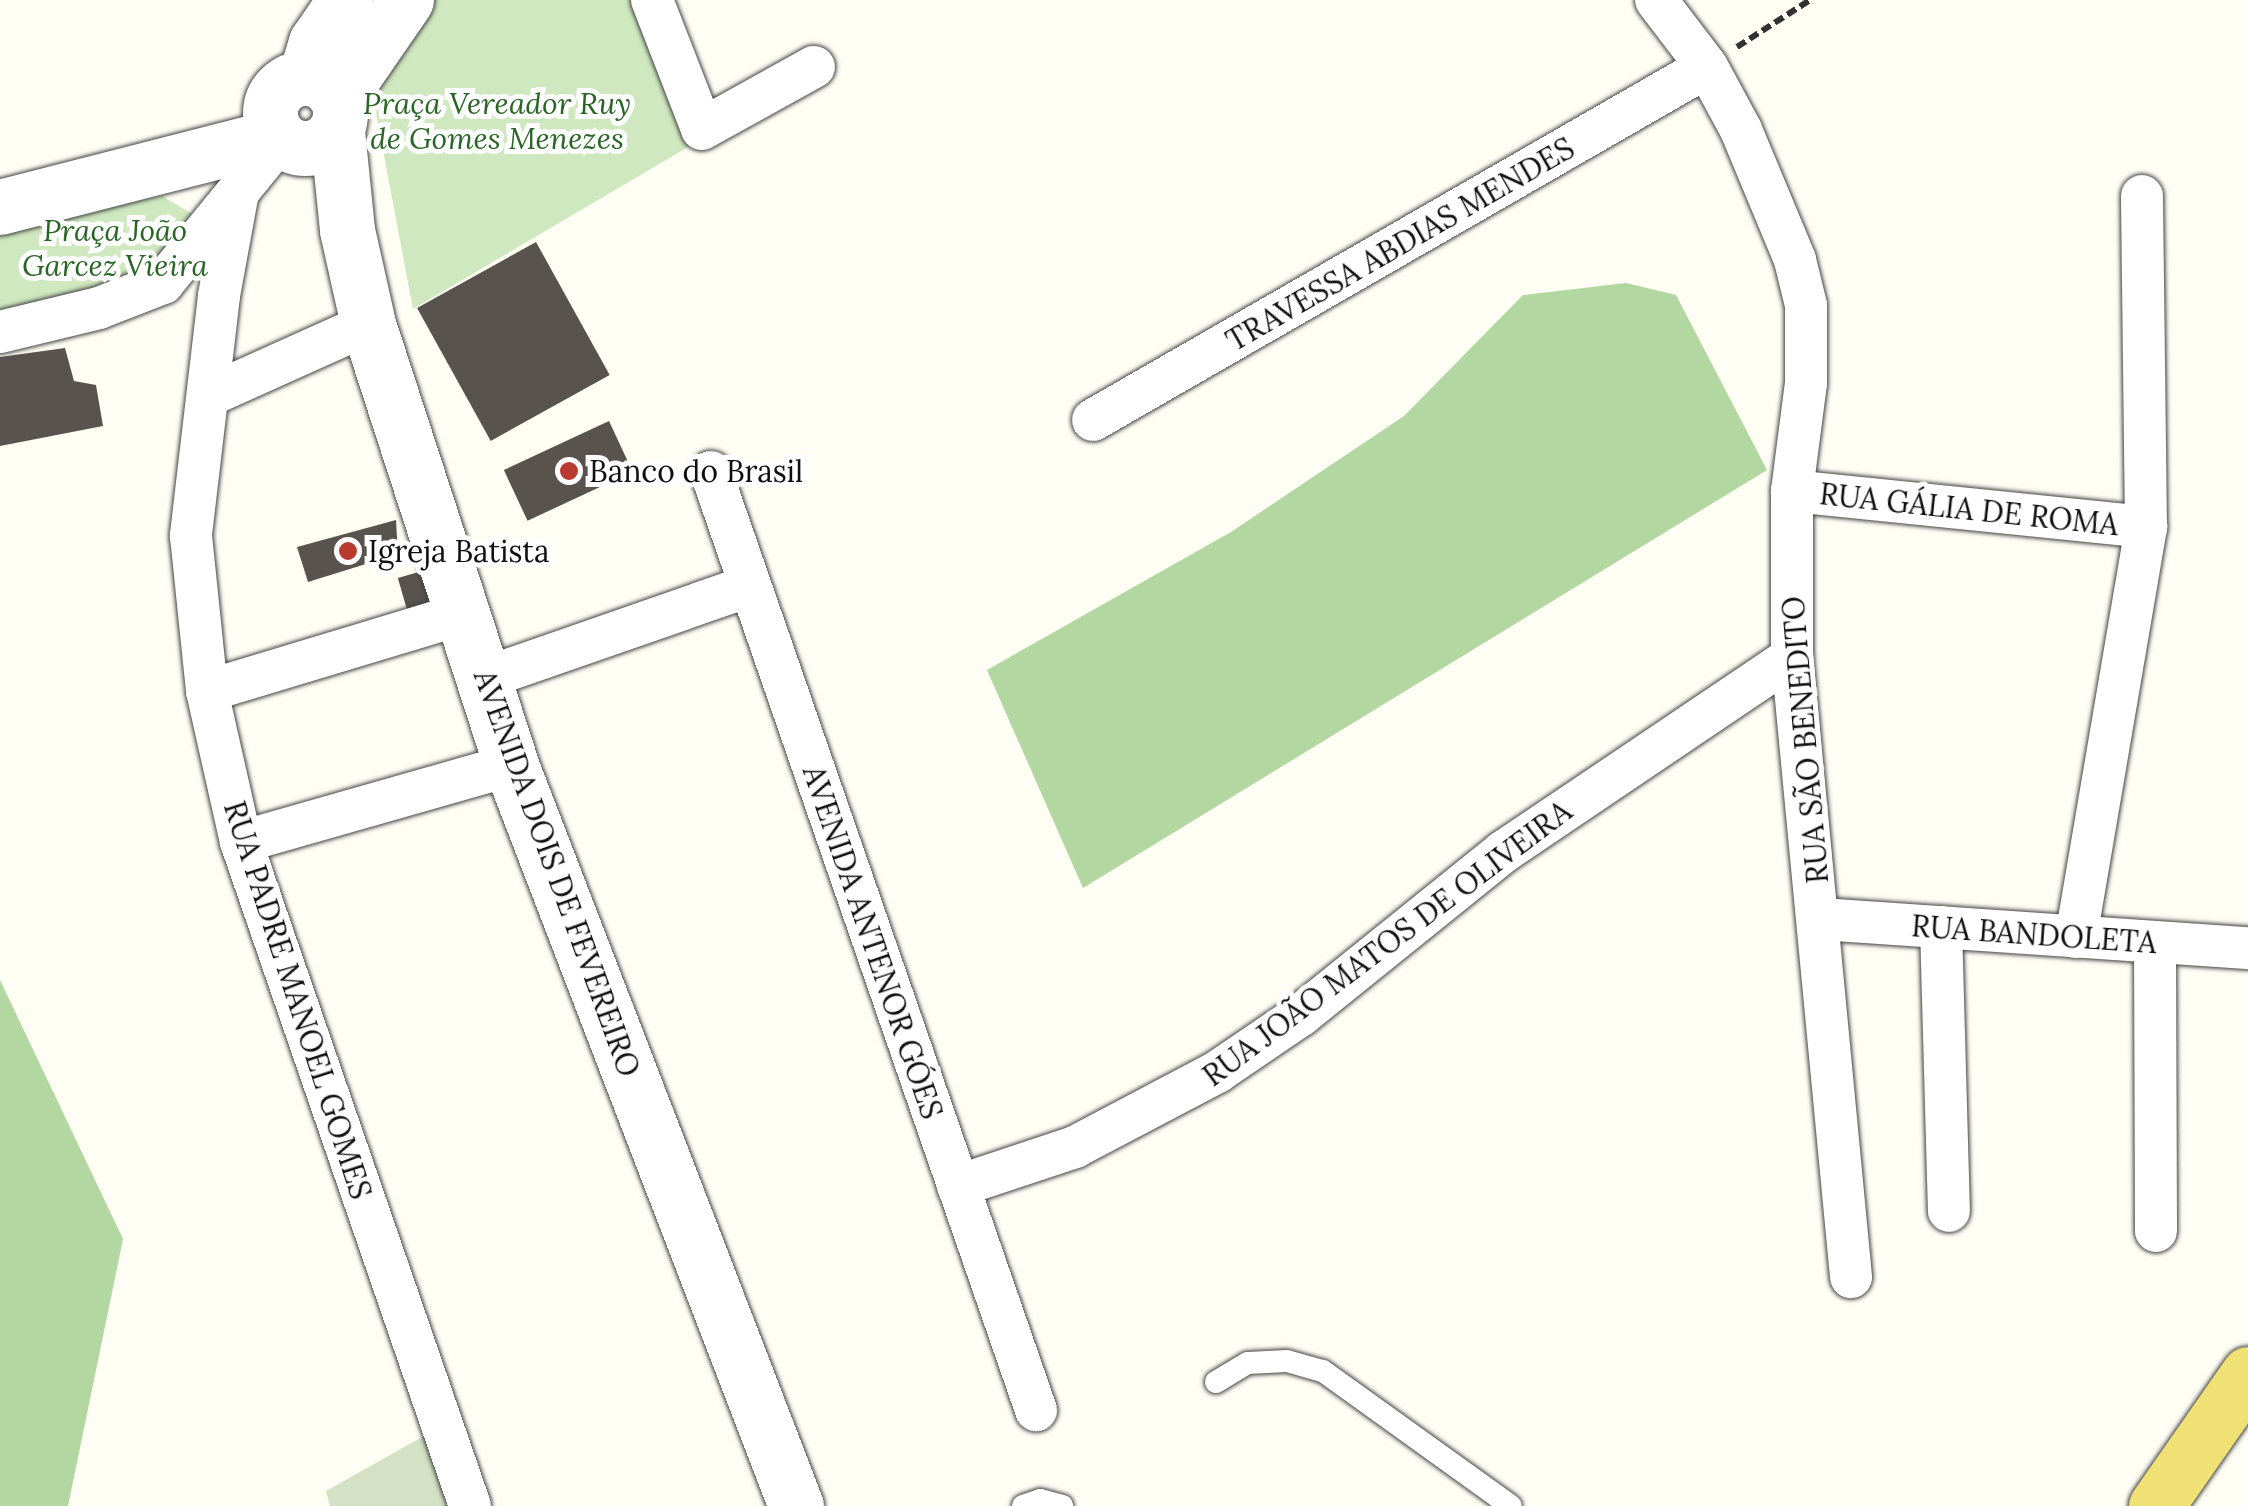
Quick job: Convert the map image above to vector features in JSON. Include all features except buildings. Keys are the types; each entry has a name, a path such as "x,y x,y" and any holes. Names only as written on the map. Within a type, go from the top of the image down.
{"main road":[{"path":"2156,1506 2248,1374"}],"street":[{"path":"303,119 316,42 346,0"},
{"path":"0,332 99,308 163,283 406,0"},
{"path":"652,0 702,129 814,66"},
{"name":"RUA SÃO BENEDITO","path":"1656,0 1707,67 1770,196 1806,304 1806,383 1792,491 1792,656 1820,919 1850,1277"},
{"name":"TRAVESSA ABDIAS MENDES","path":"1093,420 1707,67"},
{"path":"0,207 205,149 238,114 303,119"},
{"name":"AVENIDA DOIS DE FEVEREIRO","path":"303,119 347,230 368,324 511,765 796,1506"},
{"name":"RUA PADRE MANOEL GOMES","path":"238,192 191,536 206,691 241,842 470,1506"},
{"path":"2076,937 2146,527 2142,196"},
{"path":"208,396 368,324"},
{"name":"AVENIDA ANTENOR GÓES","path":"711,472 1036,1410"},
{"name":"RUA GÁLIA DE ROMA","path":"1792,491 2146,527"},
{"path":"485,678 749,586"},
{"path":"206,691 462,614"},
{"name":"RUA JOÃO MATOS DE OLIVEIRA","path":"958,1186 1075,1147 1218,1072 1301,1015 1504,852 1792,656"},
{"path":"241,842 511,765"},
{"name":"RUA BANDOLETA","path":"1820,919 2248,948"},
{"path":"1941,927 1949,1211"},
{"path":"2155,942 2156,1232"}],"lane":[{"path":"1216,1382 1248,1363 1287,1362 1323,1371 1510,1506"},
{"path":"1023,1506 1040,1500 1062,1506"}],"path":[{"path":"1707,67 1810,0"}],"green space":[{"name":"Praça Vereador Ruy de Gomes Menezes","path":"432,0 644,0 700,140 413,309 373,97"},
{"name":"Praça João Garcez Vieira","path":"162,196 194,215 135,281 0,311 0,231"},
{"path":"1626,283 1676,295 1767,470 1083,888 987,670 1231,532 1404,416 1523,295"},
{"path":"0,980 123,1239 68,1506 0,1506"},
{"path":"431,1432 457,1506 330,1506 326,1491"}],"place":[{"name":"Banco do Brasil","path":"569,471"},
{"name":"Igreja Batista","path":"348,551"}]}
